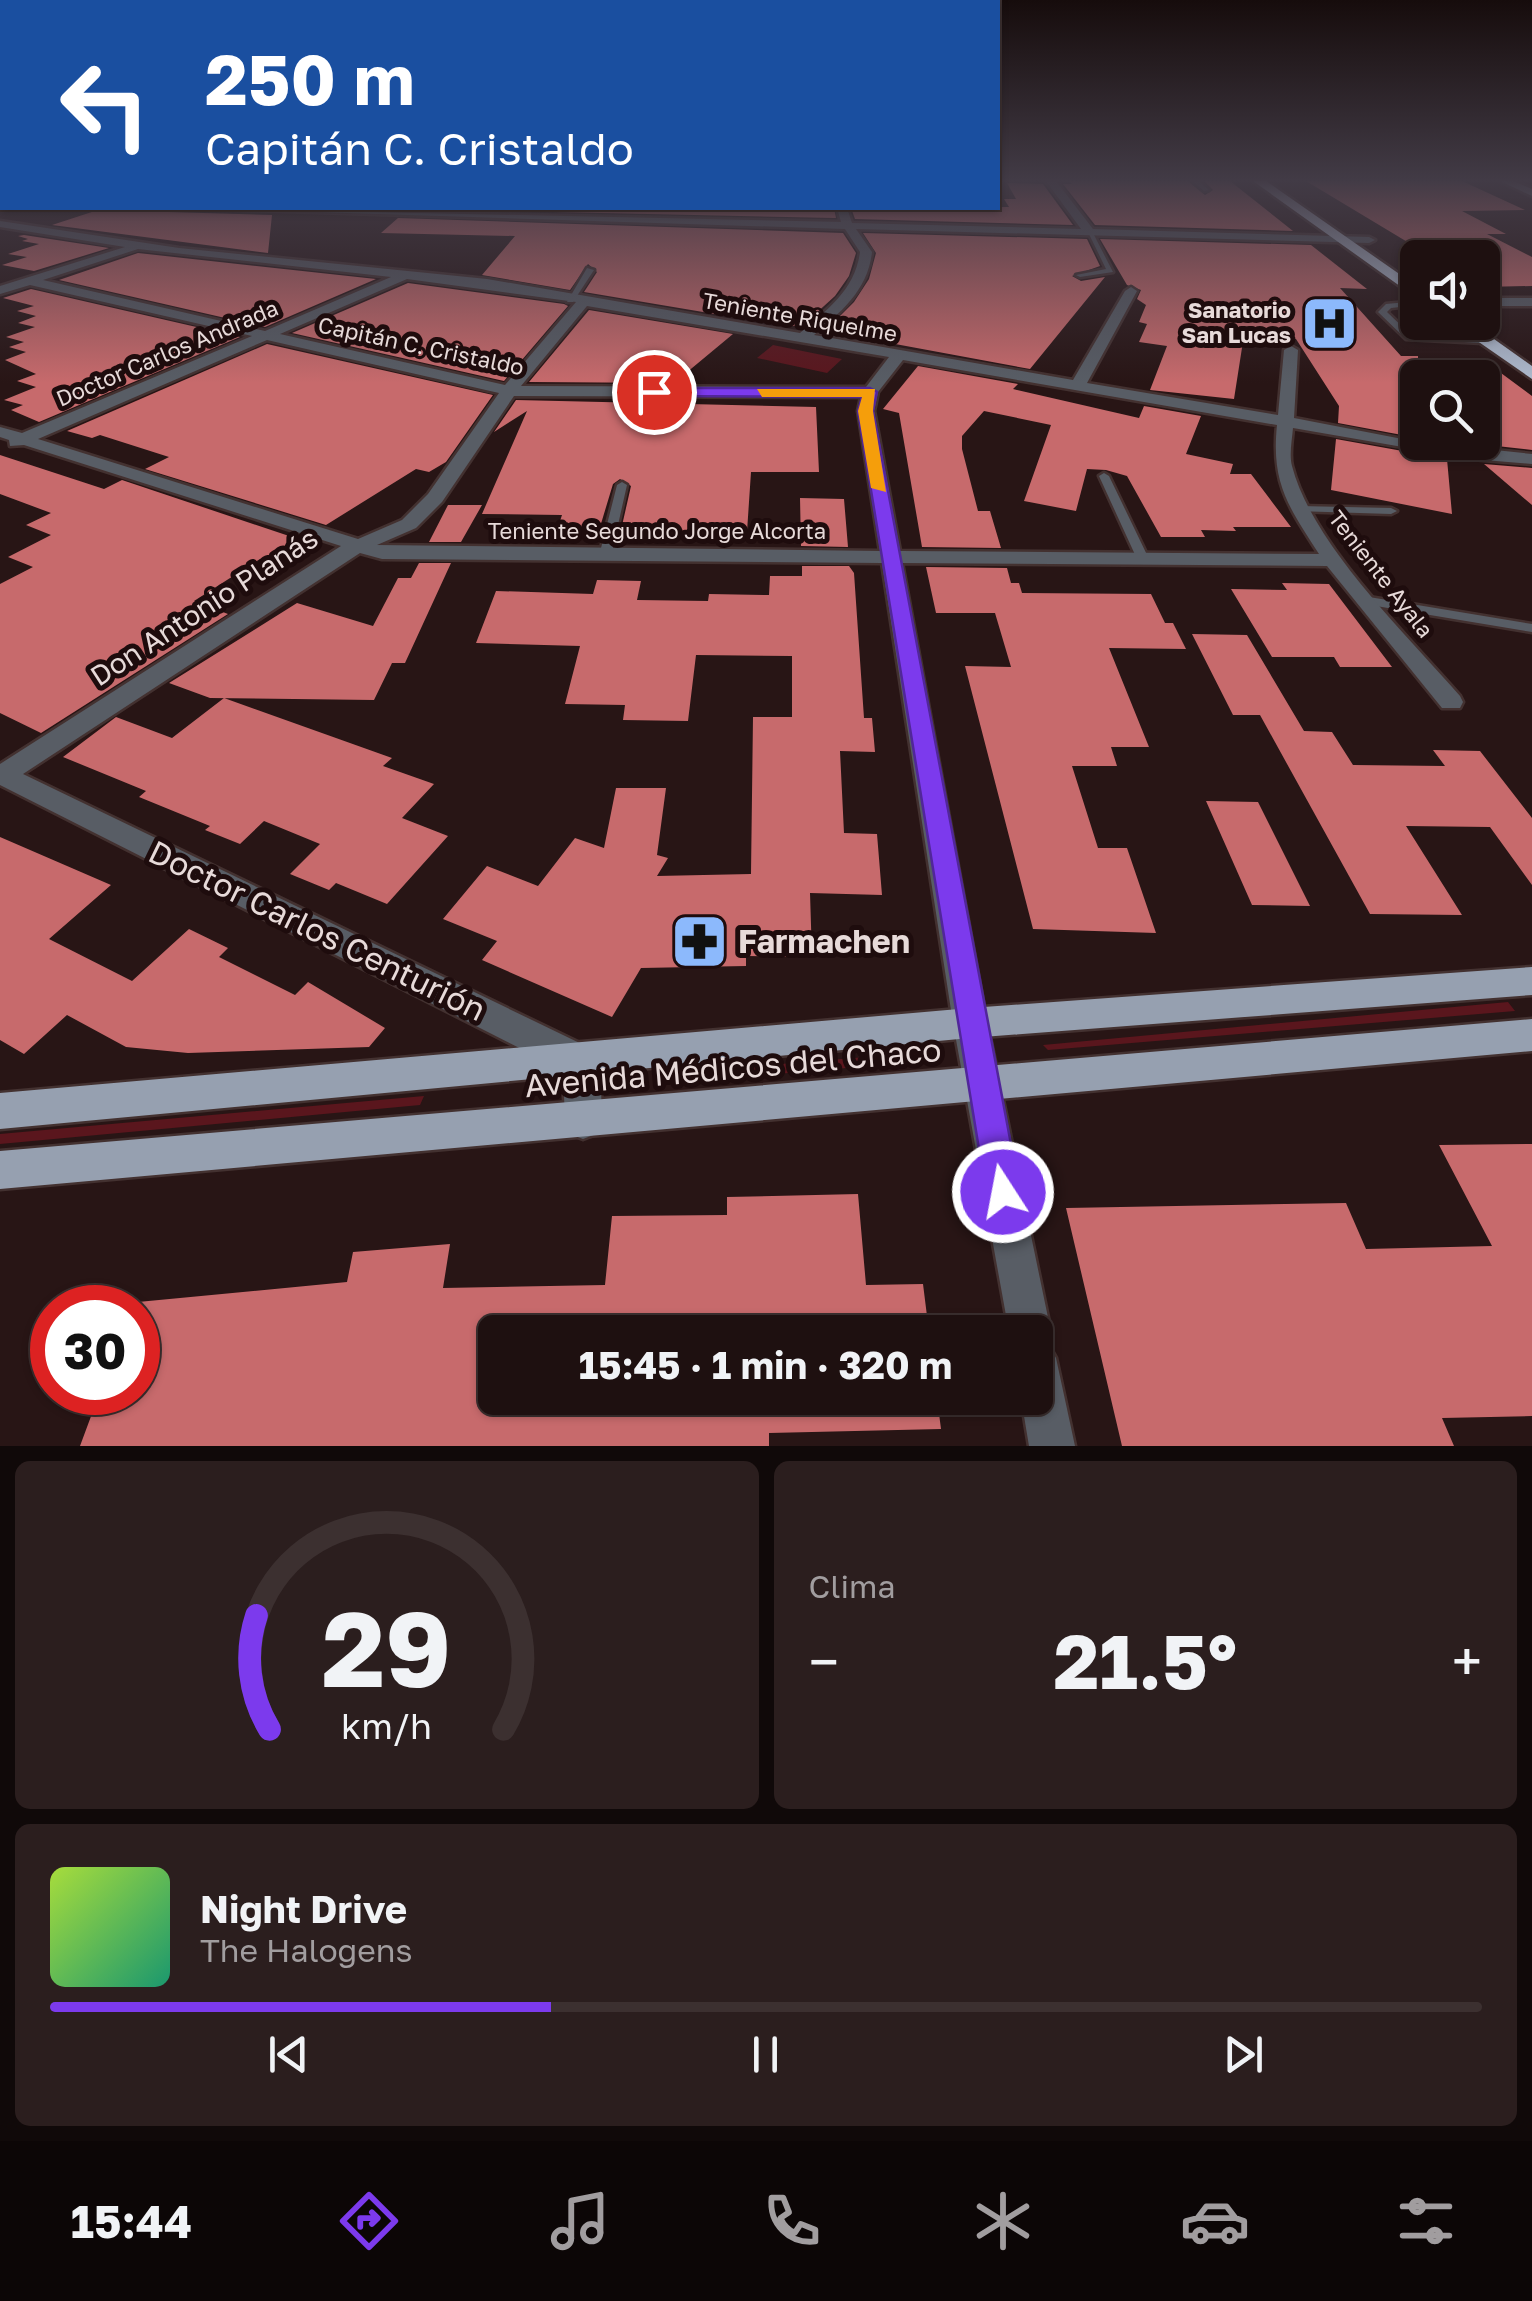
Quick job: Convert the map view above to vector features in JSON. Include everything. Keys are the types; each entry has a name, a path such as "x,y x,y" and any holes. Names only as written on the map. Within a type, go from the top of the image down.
{"highway":[{"path":"1355,248 1400,281"},
{"path":"1500,330 1532,351"},
{"path":"1483,340 1532,374"}],"main road":[{"name":"Avenida Médicos del Chaco","path":"0,1111 580,1061 970,1022 1532,981"},
{"name":"Avenida Médicos del Chaco","path":"0,1170 982,1087 1532,1035"}],"street":[{"path":"0,290 132,248"},
{"name":"Teniente Riquelme","path":"164,248 487,283 1472,454 1532,458"},
{"path":"800,340 840,305 862,276 864,248"},
{"name":"Doctor Carlos Andrada","path":"0,449 406,274"},
{"name":"Capitán C. Cristaldo","path":"30,281 509,392 870,392"},
{"path":"1077,387 1131,290"},
{"name":"Don Antonio Planás","path":"1,774 340,554 409,524 436,498 576,301"},
{"path":"1500,302 1532,302"},
{"name":"Teniente Ayala","path":"1291,350 1282,463 1299,509 1333,560 1451,702"},
{"path":"897,357 870,392 866,411 970,1022 1027,1315"},
{"name":"Teniente Segundo Jorge Alcorta","path":"0,432 340,538 356,548 409,555 1333,560"},
{"name":"Doctor Carlos Centurión","path":"1,774 580,1061"},
{"path":"580,1061 583,1121"},
{"path":"1046,1415 1052,1446"}],"lane":[{"path":"1080,274 1110,270 1098,248"},
{"name":"Don Antonio Planás","path":"576,301 590,270"},
{"path":"1400,305 1388,306 1382,312 1400,330"},
{"path":"1104,476 1143,558"},
{"path":"604,556 622,485"},
{"path":"1299,509 1391,511"},
{"path":"1370,601 1532,628"}],"shaded area":[{"path":"773,345 842,359 827,373 757,358"},
{"path":"1508,1002 1515,1011 1048,1050 1043,1045"},
{"path":"915,1053 919,1056 916,1062 658,1084 655,1080 658,1074"},
{"path":"424,1096 420,1105 0,1144 0,1134"}],"building":[{"path":"25,248 107,248 34,271 2,265 27,257 8,254"},
{"path":"233,248 268,248 268,253"},
{"path":"504,248 853,248 856,253 849,276 835,296 802,326 584,292 597,272 588,264 570,290 482,275"},
{"path":"873,248 1092,248 1100,266 1072,276 1081,281 1105,277 1030,369 825,331 854,302 869,279 876,253"},
{"path":"1106,248 1315,248 1367,289 1340,288 1401,356 1418,356 1418,360 1400,360 1400,435 1338,423 1339,406 1296,339 1244,335 1234,399 1150,390 1167,346 1139,342 1147,324 1139,322 1146,305 1137,299 1141,290 1127,285"},
{"path":"1500,248 1515,248 1532,257 1532,286 1500,287"},
{"path":"138,253 376,279 265,327 59,280"},
{"path":"408,283 568,306 504,381 292,333"},
{"path":"31,289 240,337 39,422 11,410 23,405 4,400 36,387 17,381 36,374 5,360 26,352 9,347 24,342 6,337 35,327 18,323 36,316 17,311 34,306 3,298"},
{"path":"589,310 733,334 674,383 529,382"},
{"path":"267,344 493,395 446,462 429,472 416,469 326,525 145,469 169,457 100,435 92,438 67,431"},
{"path":"918,366 1018,384 1013,389 1139,418 1144,406 1201,416 1186,454 1233,464 1230,474 1251,474 1291,527 1233,527 1236,531 1201,530 1205,537 1161,537 1127,476 1106,470 1087,469 1076,511 1024,501 1051,425 984,411 962,436 962,449 978,511 990,511 1001,548 922,547 899,413 883,409"},
{"path":"1500,372 1532,396 1532,450 1500,446"},
{"path":"516,400 816,407 819,472 751,472 747,532 621,530 631,486 620,479 613,484 597,537 555,536 562,515 482,514 527,411 494,432"},
{"path":"1336,439 1400,451 1400,460 1447,460 1452,514 1331,490"},
{"path":"0,455 104,489 122,480 307,542 272,564 260,559 194,601 228,614 41,733 0,713 0,584 33,567 8,557 51,535 26,525 51,513 0,494"},
{"path":"1484,464 1532,468 1532,505"},
{"path":"800,498 844,499 848,547 801,546"},
{"path":"448,505 482,505 461,542 429,542"},
{"path":"419,563 451,563 405,663 392,663 374,700 210,698 169,683 297,603 373,626 398,578 411,578"},
{"path":"802,566 849,566 854,573 864,718 872,718 875,752 840,751 844,833 877,834 882,895 810,893 812,957 746,956 746,966 641,968 612,1017 482,960 497,941 443,919 487,866 538,886 575,838 604,848 616,788 666,788 657,855 668,858 657,876 751,874 753,717 792,717 792,656 696,655 688,721 623,720 625,705 565,704 580,646 476,643 496,591 593,594 597,580 641,581 637,600 708,601 709,594 769,595 770,576 802,576"},
{"path":"926,567 1007,568 1011,583 1019,583 1022,593 1151,594 1165,623 1173,623 1186,649 1109,648 1149,747 1111,747 1117,766 1072,766 1098,848 1127,848 1156,933 1033,929 965,666 1011,667 995,613 936,613"},
{"path":"1282,583 1329,584 1392,667 1340,667 1334,657 1272,657 1231,589 1287,590"},
{"path":"1192,634 1247,635 1304,731 1332,732 1353,765 1445,766 1433,750 1480,751 1532,818 1532,885 1490,827 1406,826 1462,915 1370,914 1260,715 1233,715"},
{"path":"224,698 392,758 383,766 434,784 402,818 448,836 387,904 336,883 329,890 290,874 320,844 264,821 240,844 205,830 210,826 139,797 146,791 63,757 116,717 172,738"},
{"path":"1206,801 1258,802 1310,906 1252,905"},
{"path":"0,837 111,885 49,939 132,981 189,929 228,948 219,957 295,995 308,982 385,1028 369,1047 188,1053 126,1047 67,1015 24,1054 0,1040"},
{"path":"1532,1144 1532,1416 1442,1418 1454,1446 1122,1446 1066,1208 1346,1203 1366,1249 1492,1246 1439,1145"},
{"path":"858,1194 866,1285 923,1284 927,1315 478,1315 478,1415 939,1415 941,1429 769,1433 769,1446 80,1446 91,1415 160,1415 160,1300 347,1282 353,1252 450,1244 443,1288 605,1285 612,1216 727,1215 727,1197"}],"slow traffic":[{"path":"762,392 870,392 866,411 880,488"}],"place":[{"name":"Sanatorio San Lucas","path":"1330,323"},
{"name":"Farmachen","path":"699,942"}],"route":[{"path":"654,392 870,392 866,411 970,1022 1003,1192"}]}
